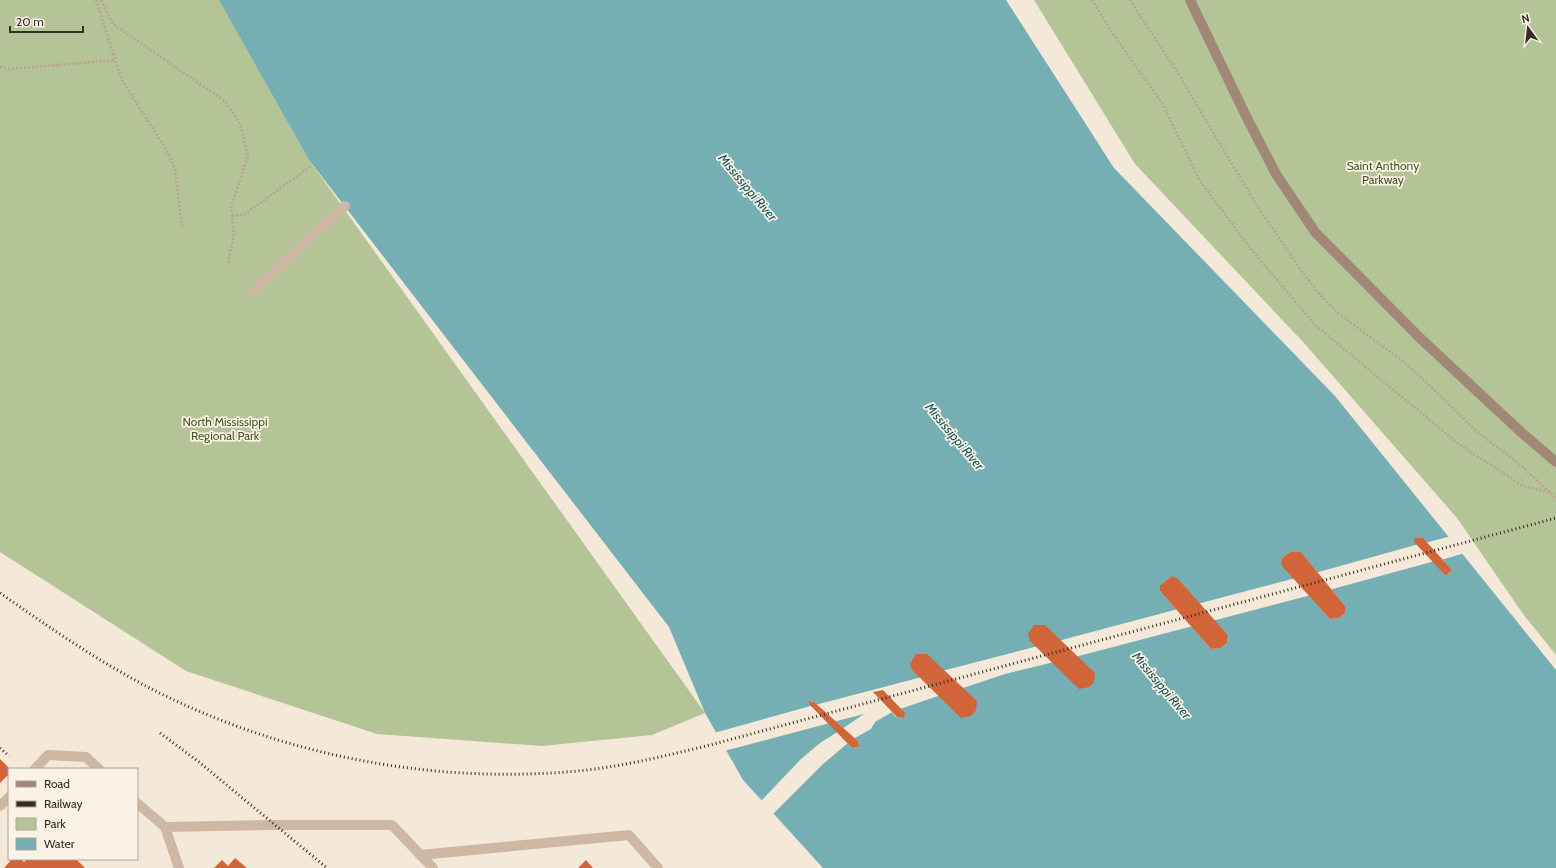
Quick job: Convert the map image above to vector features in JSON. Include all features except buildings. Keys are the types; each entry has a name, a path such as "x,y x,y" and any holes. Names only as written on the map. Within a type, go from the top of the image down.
{"street":[{"path":"1190,0 1276,174 1315,232 1420,338 1522,433 1556,462"}],"lane":[{"path":"253,291 345,206"},
{"path":"36,768 48,755 86,757 98,768"},
{"path":"0,806 8,797"},
{"path":"138,803 165,827 179,868"},
{"path":"165,827 392,825 433,868"},
{"path":"420,855 629,836 658,868"}],"path":[{"path":"96,0 122,80 167,151 175,169 182,226"},
{"path":"101,0 113,24 226,102 240,124 248,156 231,207 234,233 228,265"},
{"path":"1092,0 1113,34 1162,103 1200,181 1251,249 1316,326 1460,445 1523,486 1549,492 1556,498"},
{"path":"0,67 11,68 115,60"},
{"path":"232,216 245,214 311,166"}],"green space":[{"name":"North Mississippi Regional Park","path":"0,0 220,0 309,160 705,713 652,735 542,746 377,734 186,671 0,552"},
{"name":"Saint Anthony Parkway","path":"1034,0 1556,0 1556,655 1523,614 1457,518 1304,343 1135,164"}],"water":[{"name":"Mississippi River","path":"219,0 1006,0 1114,168 1335,396 1556,670 1556,868 823,868 743,780 705,713 669,627 309,160","holes":["1415,538 1423,538 1452,570 1446,576","1290,552 1301,552 1345,606 1345,613 1339,618 1330,619 1282,565 1282,558","1172,576 1228,635 1227,643 1221,648 1211,649 1160,591 1159,586","874,693 904,718 896,717","810,701 814,702 858,741 859,747 852,748"]}],"pier":[{"path":"1451,536 1465,553 1441,560 1425,543"},
{"path":"1419,544 1435,561 1329,590 1315,573"},
{"path":"1296,578 1311,595 1212,621 1197,604"},
{"path":"1178,609 1193,626 1075,657 1058,641"},
{"path":"1038,646 1054,662 1005,674 960,689 942,671"},
{"path":"922,677 941,695 894,711 875,722 871,729 853,739 842,729 864,714 833,722 815,705"},
{"path":"814,705 830,723 724,751 714,733"},
{"path":"839,731 849,742 822,765 772,815 760,802 801,759 820,743"}],"railway":[{"path":"0,593 106,664 151,689 223,721 273,738 324,752 376,763 429,770 481,774 534,774 587,770 618,765 710,745 1556,518"},
{"path":"160,733 199,762 327,868"},
{"path":"0,748 9,756"}]}
